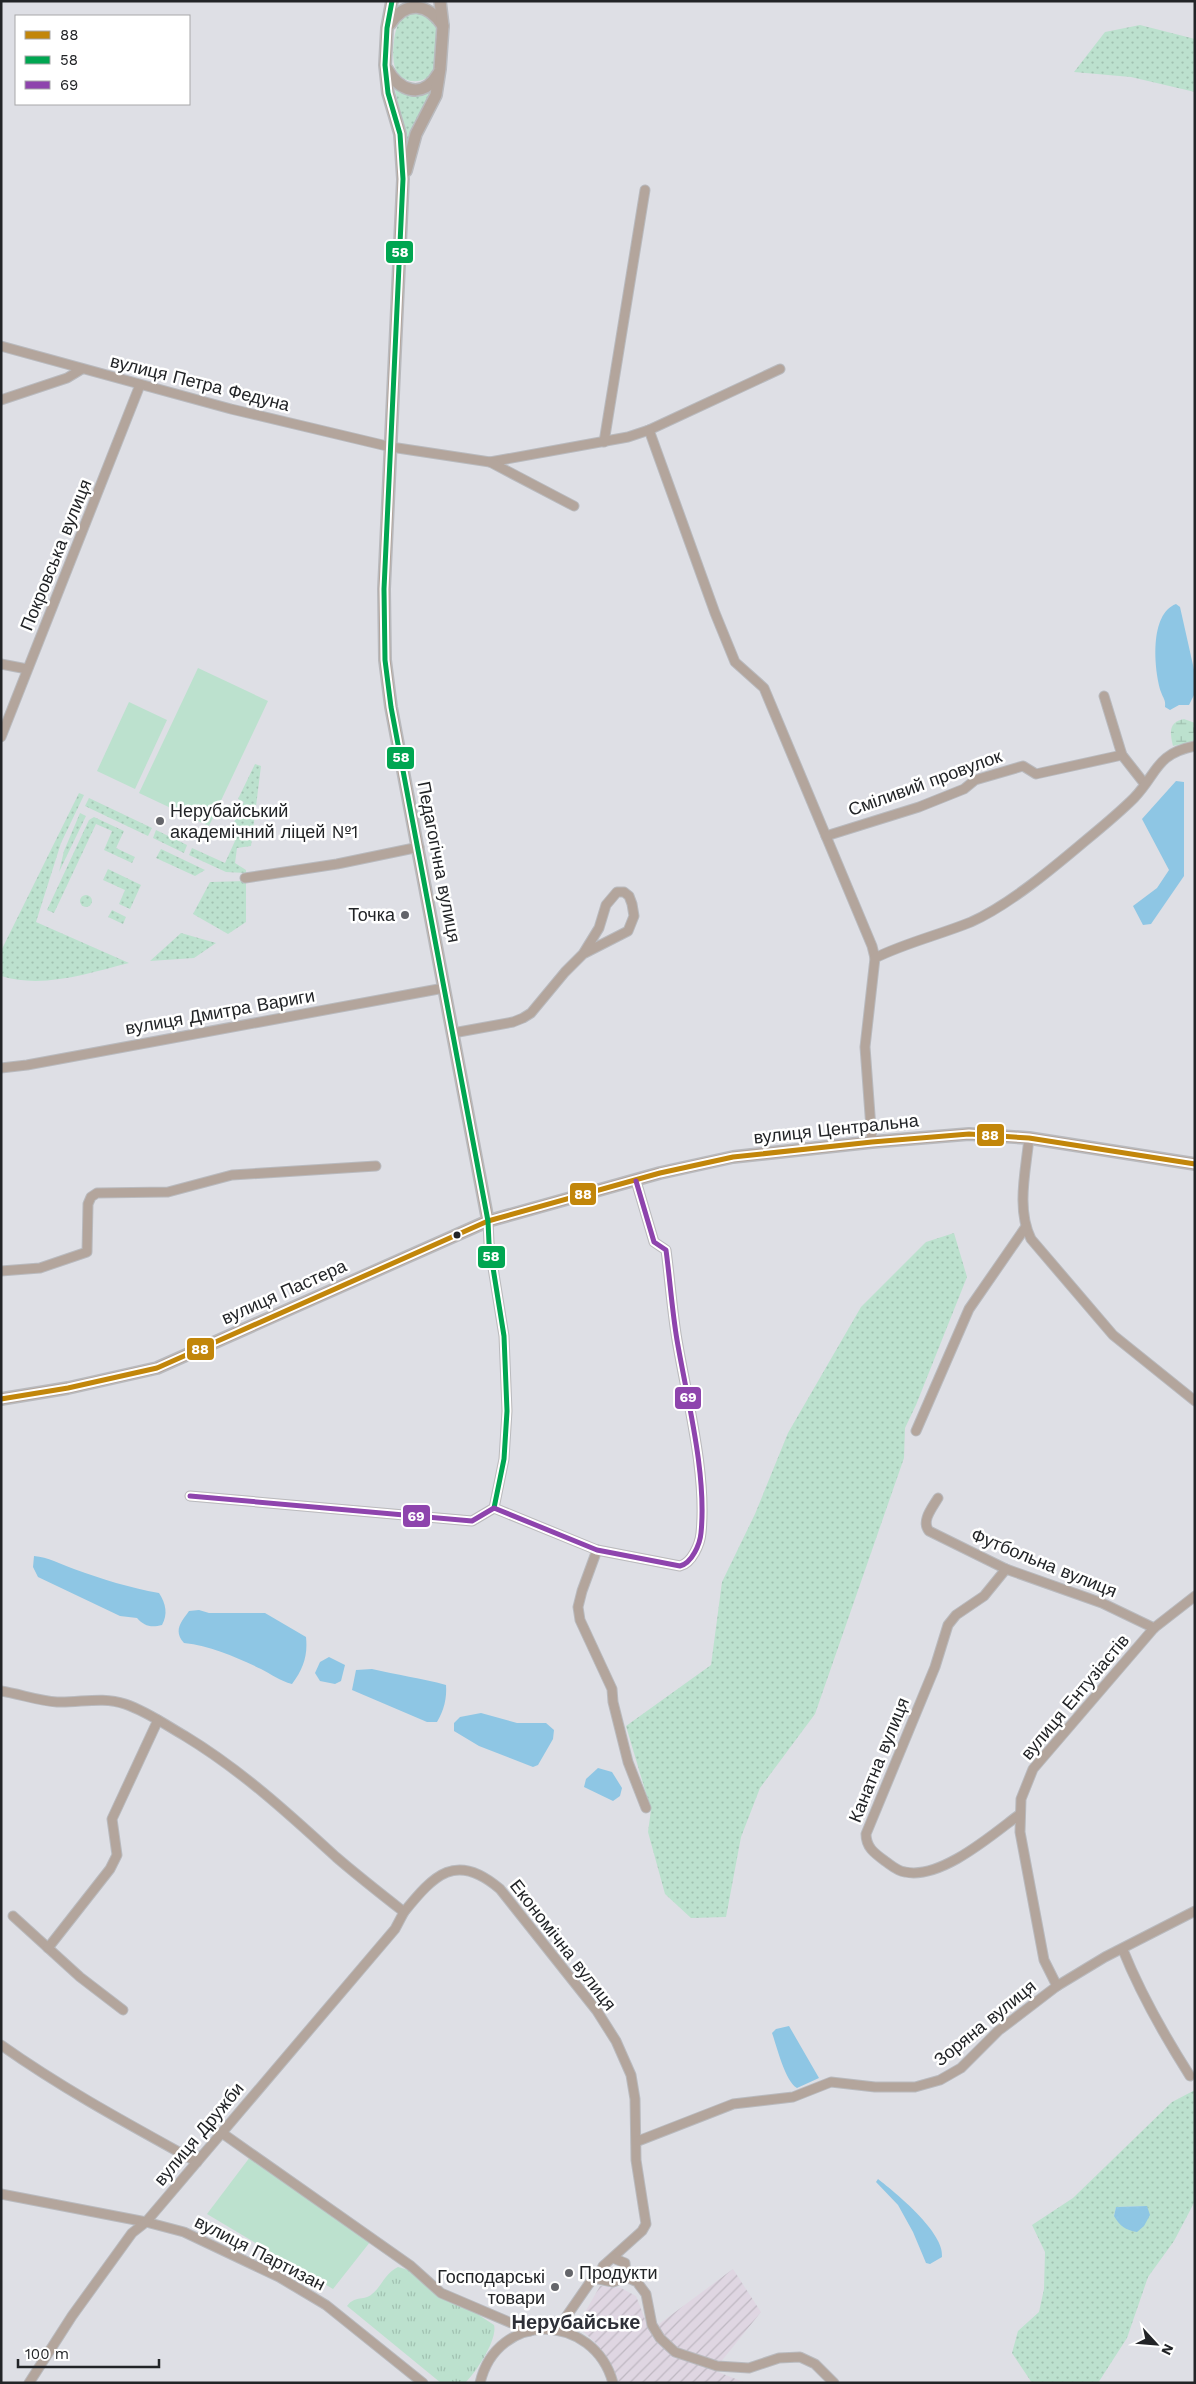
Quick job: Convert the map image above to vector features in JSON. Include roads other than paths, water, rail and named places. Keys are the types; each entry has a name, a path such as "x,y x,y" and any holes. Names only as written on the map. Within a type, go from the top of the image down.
{"street":[{"path":"392,1 387,28 385,65 388,93 400,134 404,180"},
{"path":"404,180 416,134 436,95 443,26 440,1"},
{"path":"387,28 396,15 414,7 430,11 443,26"},
{"path":"385,65 397,83 411,90 427,87 433,82 440,69"},
{"name":"Педагогічна вулиця","path":"404,180 392,387 384,589 385,660 391,707 419,847 488,1221"},
{"path":"604,442 644,190"},
{"name":"вулиця Петра Федуна","path":"1,346 82,370 231,409 391,447 490,462"},
{"path":"490,462 628,437 649,430 780,369"},
{"path":"1,400 67,378 82,370"},
{"name":"Покровська вулиця","path":"1,737 140,385"},
{"path":"649,430 715,613 736,662 764,688 849,896 872,946 875,958 865,1047 872,1142"},
{"path":"490,462 574,506"},
{"path":"1,664 27,669"},
{"path":"1104,696 1122,755 1144,783"},
{"path":"875,958 972,921 1004,902 1057,865 1121,811 1161,760 1178,749 1195,746"},
{"name":"Сміливий провулок","path":"826,836 919,807 964,789 975,780 1023,766 1036,774 1122,755"},
{"path":"245,878 337,864 381,853 419,847"},
{"path":"453,1033 513,1022 531,1013 565,972 583,954 599,928 611,898 617,892 624,892 629,896 634,916 628,931 583,954"},
{"name":"вулиця Дмитра Вариги","path":"1,1068 27,1065 444,988"},
{"name":"вулиця Центральна","path":"488,1221 636,1180 733,1157 969,1134 1029,1138 1195,1164"},
{"path":"1029,1138 1023,1202 1025,1228 1030,1239 1113,1335 1195,1401"},
{"path":"1,1271 40,1268 87,1252 88,1204 91,1197 97,1193 168,1192 232,1174 376,1166"},
{"path":"494,1508 597,1550 680,1566 691,1560 701,1534 701,1488 666,1250 654,1242 636,1180"},
{"path":"190,1496 423,1515 472,1521 494,1508 504,1459 507,1411 504,1336 489,1244 488,1221"},
{"name":"вулиця Пастера","path":"1,1399 68,1388 157,1368 488,1221"},
{"path":"916,1432 969,1309 1025,1228"},
{"name":"Футбольна вулиця","path":"938,1498 925,1522 925,1527 929,1531 1006,1569 1102,1603 1154,1628"},
{"path":"597,1550 578,1607 580,1620 612,1689 612,1702 623,1744 646,1808"},
{"name":"Канатна вулиця","path":"1006,1569 984,1596 956,1615 948,1625 935,1667 866,1834 866,1842 870,1848 896,1869 917,1873 941,1866 976,1847 1020,1814"},
{"name":"вулиця Ентузіастів","path":"1056,1986 1044,1960 1020,1832 1021,1798 1033,1769 1154,1628 1195,1596"},
{"path":"1,1691 54,1701 98,1699 111,1701 125,1704 158,1720 212,1752 252,1783 288,1812 338,1858 404,1912"},
{"path":"48,1948 93,1893 114,1862 117,1855 112,1819 158,1720"},
{"name":"Економічна вулиця","path":"404,1912 431,1881 444,1874 457,1870 474,1871 486,1878 500,1889 597,2011 616,2041 631,2075 636,2099 638,2141 636,2160 646,2224 642,2231 602,2266 603,2275"},
{"name":"Зоряна вулиця","path":"638,2141 733,2104 793,2097 831,2082 875,2087 915,2087 951,2076 998,2031 1056,1986 1105,1957 1123,1950 1195,1911"},
{"name":"вулиця Дружби","path":"29,2383 72,2316 132,2233 146,2222 395,1929 404,1912"},
{"path":"13,1916 80,1977 123,2010"},
{"path":"1123,1950 1134,1979 1159,2028 1190,2076"},
{"path":"1,2044 34,2068 80,2097 197,2162"},
{"path":"222,2132 412,2266 441,2293 530,2331"},
{"name":"вулиця Партизан","path":"1,2194 146,2222 184,2232 279,2277 326,2306 423,2383"},
{"path":"613,2258 625,2263 626,2278"},
{"path":"557,2330 593,2278 603,2275 613,2282 626,2278 637,2282 646,2294 652,2326 660,2338 675,2352 717,2366 748,2368 779,2358 800,2357 815,2364 834,2383"},
{"path":"480,2383 486,2367 496,2351 514,2338 530,2331 557,2330 577,2336 594,2348 608,2367 614,2383"}],"water":[{"path":"1176,604 1180,607 1195,674 1195,693 1189,705 1179,705 1170,710 1165,707 1165,701 1161,692 1157,670 1156,644 1161,619 1167,610"},
{"path":"1176,781 1184,782 1184,876 1151,924 1143,925 1133,906 1157,888 1169,870 1142,819"},
{"path":"34,1556 49,1559 116,1583 159,1593 165,1609 162,1625 148,1626 137,1618 120,1616 38,1577 33,1567"},
{"path":"199,1610 209,1613 265,1613 306,1637 304,1662 292,1684 223,1653 184,1643 179,1634 179,1627 189,1611"},
{"path":"329,1657 345,1665 341,1681 335,1684 320,1681 315,1673 320,1662"},
{"path":"372,1669 446,1685 442,1713 437,1722 427,1722 352,1690 356,1670"},
{"path":"481,1713 517,1723 546,1723 554,1730 553,1739 538,1765 533,1767 479,1746 454,1731 454,1723 460,1717"},
{"path":"598,1768 612,1772 622,1788 620,1796 613,1801 584,1787 586,1779"},
{"path":"789,2026 819,2078 797,2088 785,2071 772,2033 776,2029"},
{"path":"878,2179 928,2225 941,2247 942,2257 930,2264 926,2263 913,2232 898,2205 876,2182"},
{"path":"1147,2206 1150,2215 1144,2226 1137,2232 1123,2227 1114,2216 1116,2207"}],"place":[{"name":"Нерубайський академічний ліцей №1","path":"160,821"},
{"name":"Точка","path":"405,915"},
{"name":"Продукти","path":"569,2273"},
{"name":"Господарські товари","path":"555,2287"}],"district":[{"name":"Нерубайське","path":"576,2322"}]}
